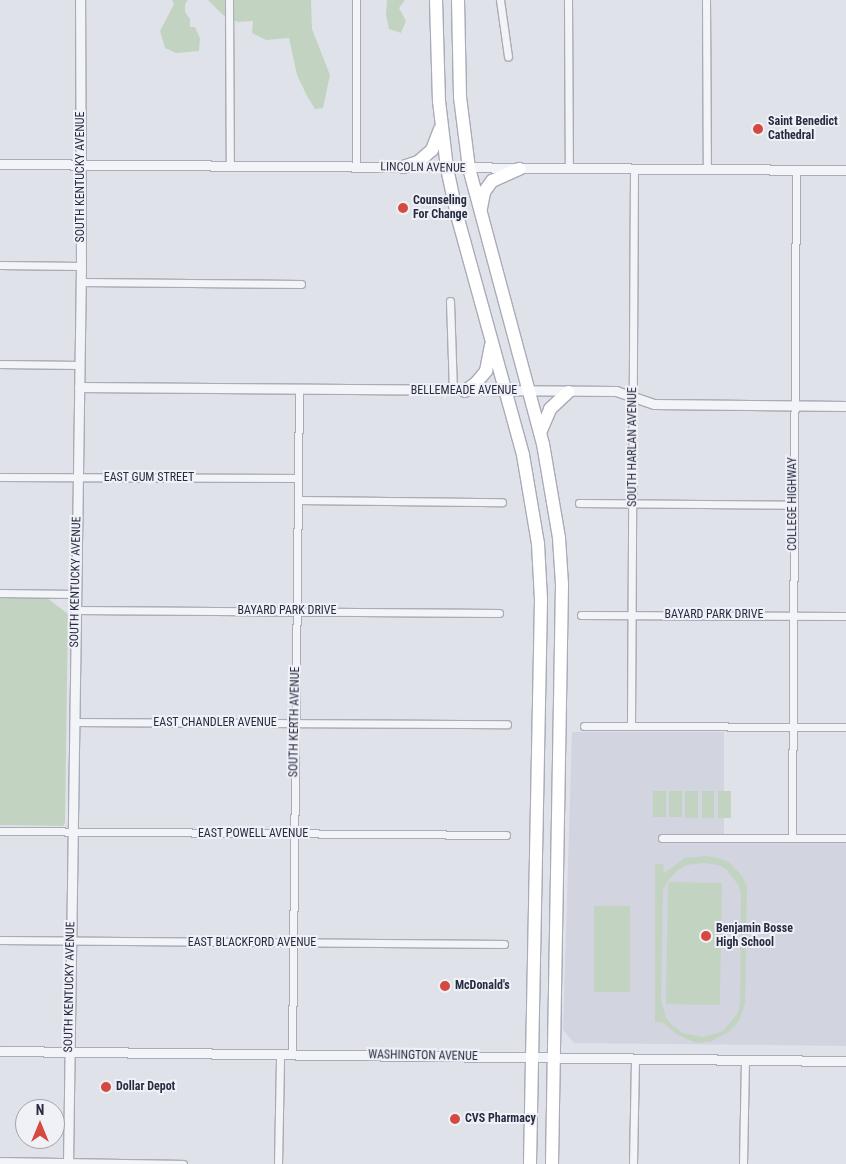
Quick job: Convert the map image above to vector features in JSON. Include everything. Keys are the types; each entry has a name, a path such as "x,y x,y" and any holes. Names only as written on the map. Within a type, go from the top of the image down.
{"highway":[{"path":"436,0 437,76 447,168 457,215 527,473 538,544 541,600 530,1164"},
{"path":"458,0 460,96 470,168 481,216 540,433 554,496 562,571 552,1164"},
{"path":"403,168 418,162 432,150 441,124"},
{"path":"481,216 482,197 488,186 500,175 519,168"},
{"path":"459,391 476,383 486,371 492,340"},
{"path":"540,433 550,409 568,392"},
{"path":"538,737 541,730 550,727 557,730 560,737"}],"street":[{"name":"SOUTH KENTUCKY AVENUE","path":"68,1164 78,365 81,266 80,0"},
{"path":"229,0 230,166"},
{"path":"356,0 356,167"},
{"path":"500,0 508,56"},
{"path":"568,0 568,169"},
{"path":"706,0 707,170"},
{"name":"LINCOLN AVENUE","path":"0,164 634,170 846,170"},
{"name":"SOUTH HARLAN AVENUE","path":"631,725 634,170"},
{"name":"COLLEGE HIGHWAY","path":"792,837 796,170"},
{"path":"0,265 81,266"},
{"path":"80,282 301,284"},
{"path":"450,301 459,391"},
{"path":"0,364 78,365"},
{"name":"BELLEMEADE AVENUE","path":"79,387 616,391 654,404 846,406"},
{"name":"SOUTH KERTH AVENUE","path":"292,1055 299,389"},
{"name":"EAST GUM STREET","path":"0,477 298,478"},
{"path":"298,500 502,502"},
{"path":"579,503 793,505"},
{"path":"0,593 76,594"},
{"name":"BAYARD PARK DRIVE","path":"76,610 499,613"},
{"name":"BAYARD PARK DRIVE","path":"581,615 846,616"},
{"name":"EAST CHANDLER AVENUE","path":"74,722 507,724"},
{"path":"584,726 792,726 846,728"},
{"name":"EAST POWELL AVENUE","path":"0,831 506,835"},
{"path":"662,838 846,838"},
{"name":"EAST BLACKFORD AVENUE","path":"0,940 504,944"},
{"name":"WASHINGTON AVENUE","path":"0,1051 846,1061"},
{"path":"278,1164 280,1055"},
{"path":"634,1164 635,1058"},
{"path":"743,1164 745,1060"},
{"path":"0,1161 68,1164 183,1164"}],"shaded area":[{"name":"Benjamin Bosse High School","path":"572,732 724,732 724,842 846,842 846,1046 574,1043 563,1030"}],"green space":[{"path":"172,0 188,0 185,4 185,12 190,19 190,27 195,27 200,38 199,51 176,53 165,48 160,31 174,4"},
{"path":"208,0 311,0 312,29 330,75 323,108 315,109 307,96 297,75 289,38 266,40 252,33 253,21 238,22 223,15"},
{"path":"387,0 405,0 399,8 406,21 401,33 389,29 386,15"},
{"path":"0,597 47,598 68,614 65,823 63,826 0,825"},
{"path":"653,791 666,791 666,817 653,817"},
{"path":"669,791 682,791 682,817 669,817"},
{"path":"685,791 698,791 698,818 685,818"},
{"path":"702,791 714,791 714,818 702,818"},
{"path":"718,791 731,791 731,818 718,818"},
{"path":"707,856 719,858 730,863 742,876 747,886 745,1004 739,1021 730,1031 712,1041 696,1043 678,1035 662,1022 655,1022 655,864 663,864 664,873 685,858","holes":["704,863 718,865 726,869 739,886 741,895 740,1004 738,1013 723,1031 703,1037 683,1033 672,1025 666,1018 661,1000 663,890 669,879 679,869 687,865"]},
{"path":"668,882 722,883 720,1005 666,1004"},
{"path":"594,906 630,906 630,992 594,992"}],"place":[{"name":"Saint Benedict Cathedral","path":"758,129"},
{"name":"Counseling For Change","path":"403,208"},
{"name":"Benjamin Bosse High School","path":"706,936"},
{"name":"McDonald's","path":"445,986"},
{"name":"Dollar Depot","path":"106,1087"},
{"name":"CVS Pharmacy","path":"455,1119"}]}
